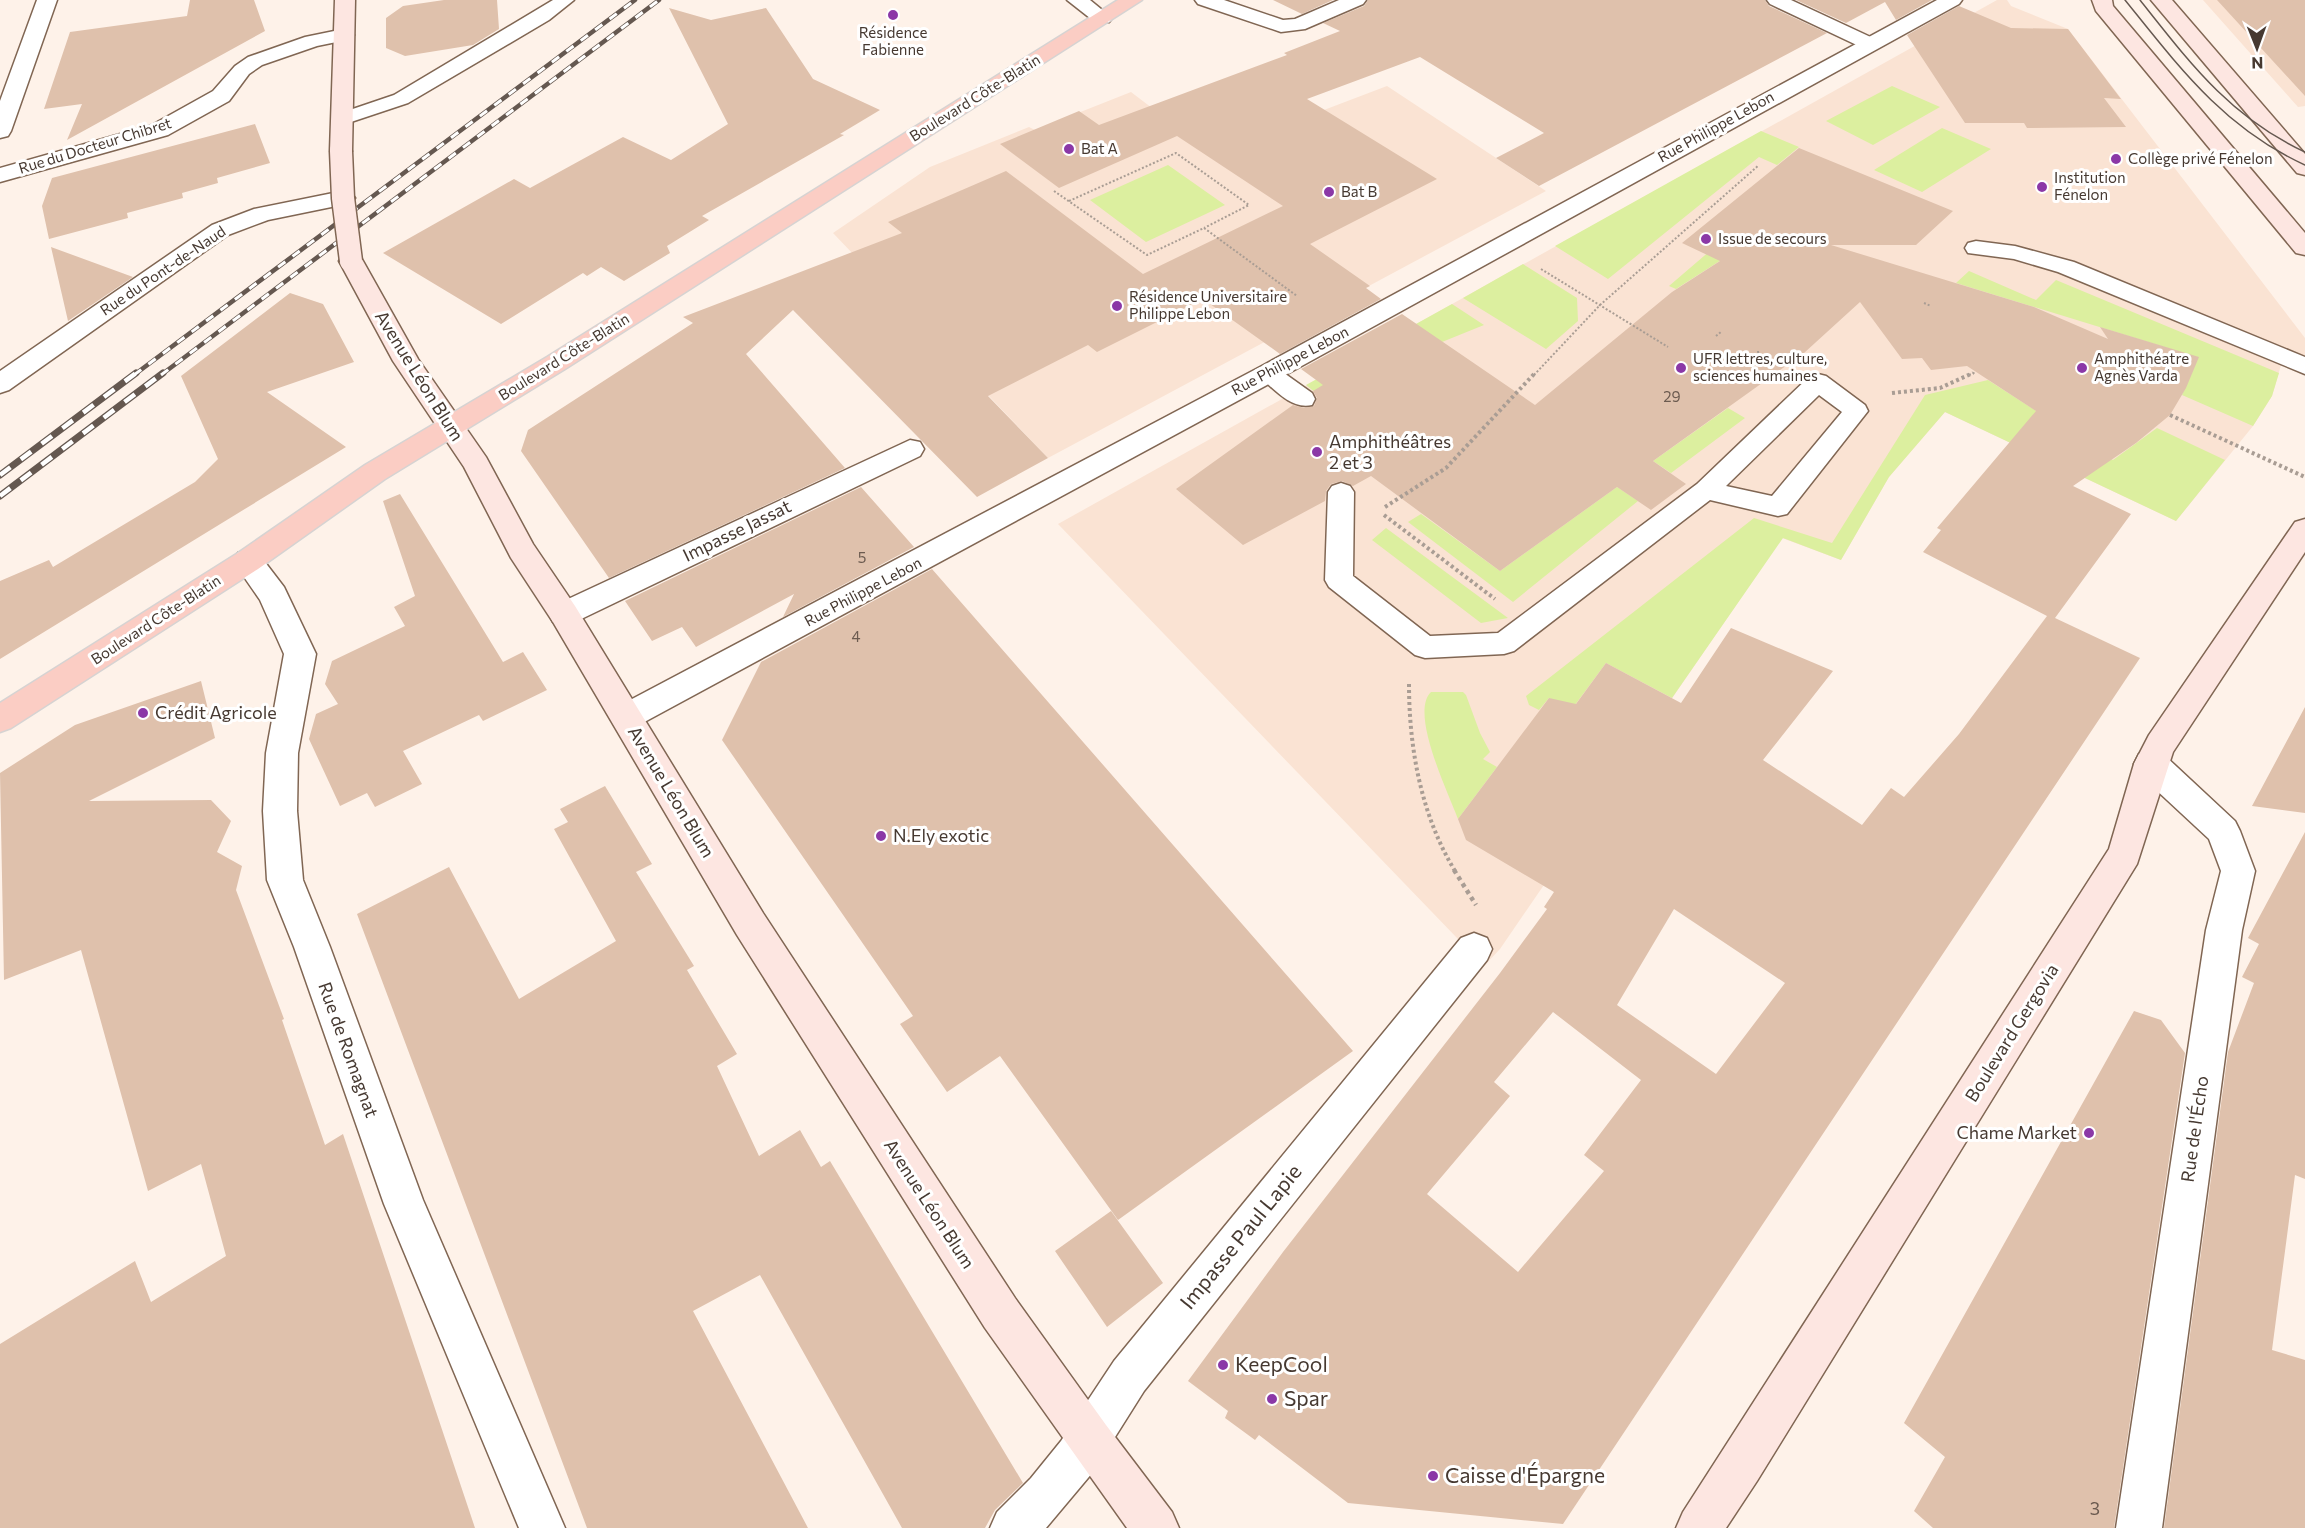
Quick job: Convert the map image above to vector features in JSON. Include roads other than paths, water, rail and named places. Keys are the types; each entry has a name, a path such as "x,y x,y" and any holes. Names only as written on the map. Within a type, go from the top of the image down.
{"main road":[{"name":"Avenue Léon Blum","path":"345,0 341,151 343,198 351,261 406,361 476,464 522,550 564,614 750,924 1000,1313 1090,1441 1156,1528"},
{"name":"Boulevard Côte-Blatin","path":"0,719 248,561 375,472 451,427 1132,0"},
{"path":"2161,0 2305,168"},
{"path":"2098,2 2305,248"},
{"name":"Boulevard Gergovia","path":"1699,1528 1742,1466 2125,854 2151,764 2161,744 2305,529"}],"street":[{"path":"0,132 47,0"},
{"path":"1077,0 1102,18"},
{"path":"1205,0 1281,26 1298,25 1356,0"},
{"name":"Rue Philippe Lebon","path":"626,717 1269,373 1952,0"},
{"name":"Rue du Docteur Chibret","path":"0,175 160,129 194,113 221,96 242,70 255,61 312,41 344,35"},
{"name":"Rue du Pont-de-Naud","path":"0,384 220,230 262,214 343,198"},
{"name":"Impasse Jassat","path":"564,614 909,449"},
{"name":"Rue de Romagnat","path":"248,561 273,595 300,654 282,753 280,811 285,880 312,947 404,1204 542,1528"},
{"name":"Rue de l'Écho","path":"2139,1528 2222,942 2238,871 2223,831 2151,764"},
{"name":"Impasse Paul Lapie","path":"1013,1528 1026,1517 1090,1441 1129,1376 1473,949"}],"lane":[{"path":"342,118 401,99 543,16 565,0"},
{"path":"1776,0 1870,44"},
{"path":"1976,248 2015,253 2066,267 2305,366"},
{"path":"1269,373 1303,399"},
{"path":"1341,492 1339,580 1425,647 1504,643 1706,490 1818,382 1857,411 1778,507 1706,490"}],"tram line":[{"path":"2125,0 2205,94 2250,133 2305,165"},
{"path":"2140,0 2194,67 2233,105 2278,138 2305,152"}],"railway":[{"path":"134,375 635,0"},
{"path":"161,375 659,0"},
{"path":"0,475 136,373"},
{"path":"0,496 163,373"}],"place":[{"name":"Résidence Fabienne","path":"893,15"},
{"name":"Bat A","path":"1069,149"},
{"name":"Collège privé Fénelon","path":"2116,159"},
{"name":"Institution Fénelon","path":"2042,187"},
{"name":"Bat B","path":"1329,192"},
{"name":"Issue de secours","path":"1706,239"},
{"name":"Résidence Universitaire Philippe Lebon","path":"1117,306"},
{"name":"UFR lettres, culture, sciences humaines","path":"1681,368"},
{"name":"Amphithéatre Agnès Varda","path":"2082,368"},
{"name":"Amphithéâtres 2 et 3","path":"1317,452"},
{"name":"Crédit Agricole","path":"143,713"},
{"name":"N.Ely exotic","path":"881,836"},
{"name":"Chame Market","path":"2089,1133"},
{"name":"KeepCool","path":"1223,1365"},
{"name":"Spar","path":"1272,1399"},
{"name":"Caisse d'Épargne","path":"1433,1476"}]}
